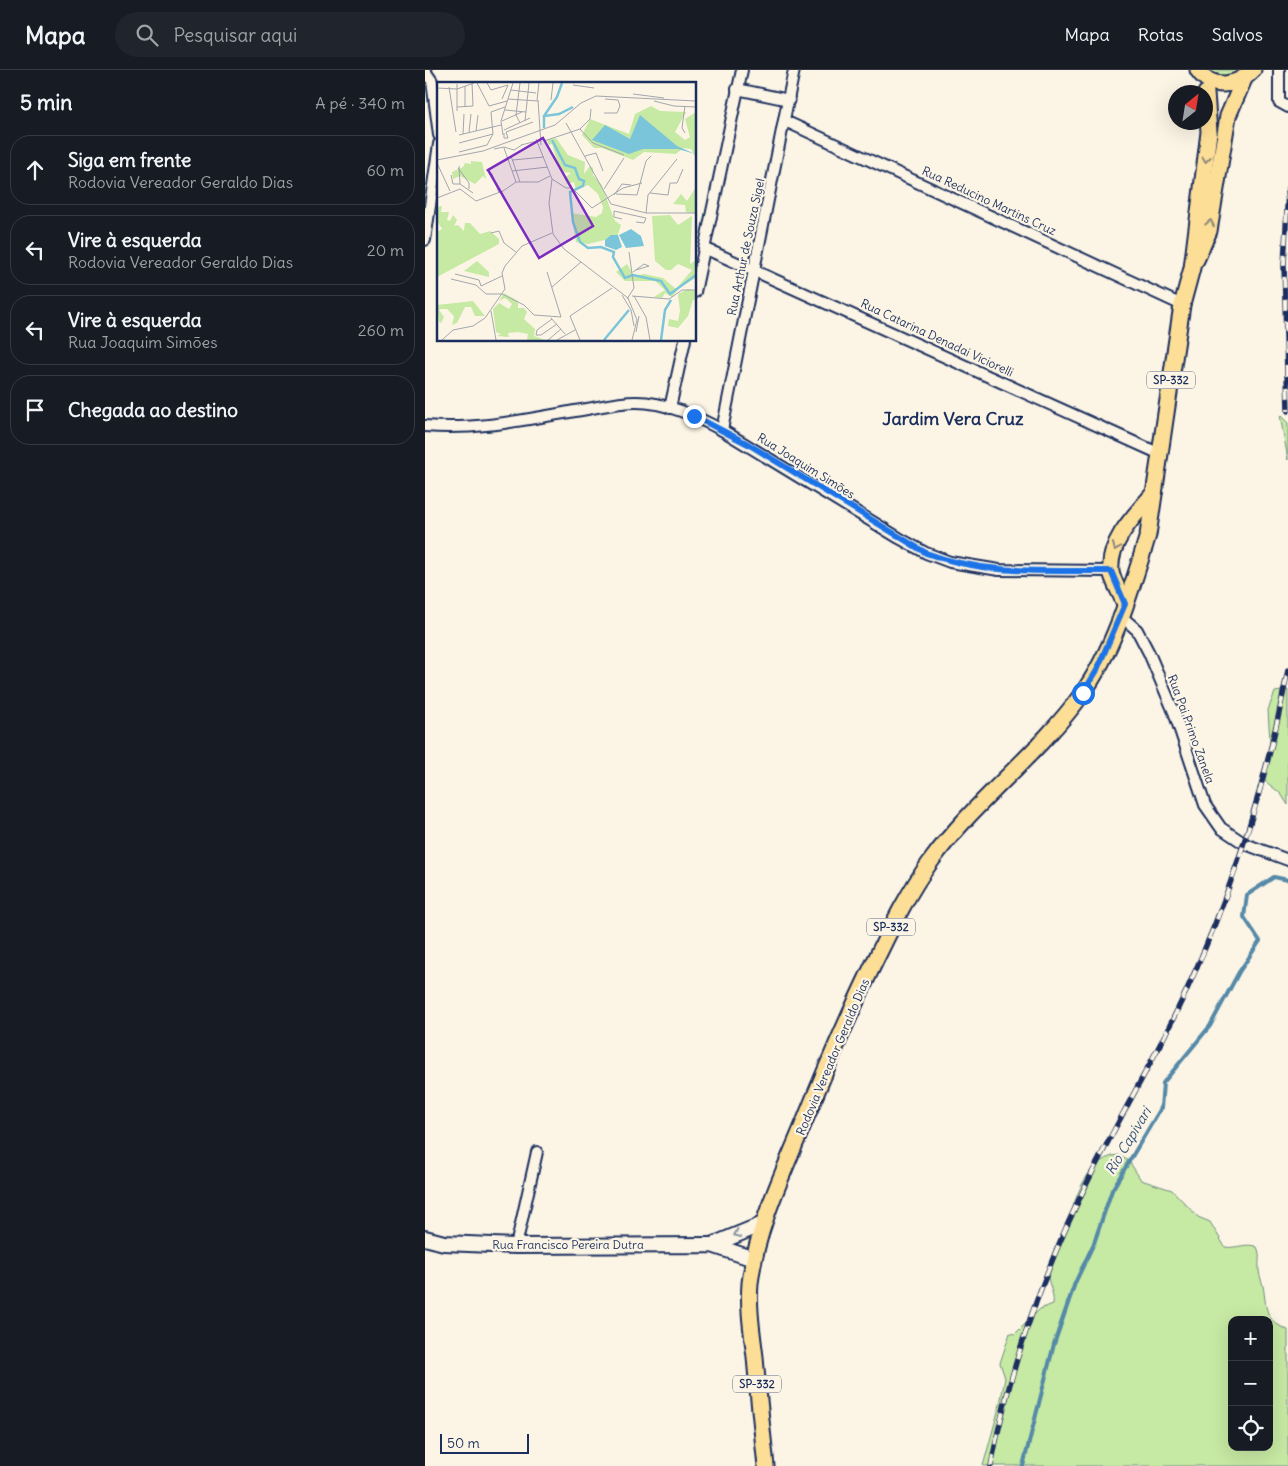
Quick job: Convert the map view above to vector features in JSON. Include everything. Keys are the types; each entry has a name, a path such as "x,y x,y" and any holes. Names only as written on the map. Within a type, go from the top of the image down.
{"main road":[{"name":"SP-332","path":"1199,72 1210,81 1221,84 1233,84 1249,74"},
{"name":"Rodovia Vereador Geraldo Dias","path":"1199,72 1203,85"},
{"name":"Rodovia Vereador Geraldo Dias","path":"1192,268 1209,231 1228,116 1249,74"},
{"name":"Rodovia Vereador Geraldo Dias","path":"766,1466 749,1302 754,1259 763,1224 837,1041 913,888 948,840 1041,744 1083,693 1096,672 1123,610 1148,535 1158,453 1182,305 1192,268 1209,130"},
{"path":"1123,610 1111,571 1114,548 1127,525 1154,493"},
{"path":"1127,525 1148,535"},
{"path":"1111,571 1126,573 1137,570"},
{"name":"Rua Francisco Pereira Dutra","path":"712,1245 763,1224"},
{"name":"Rua Francisco Pereira Dutra","path":"425,1238 443,1243 516,1246 712,1245 754,1259"}],"street":[{"path":"696,287 742,70"},
{"name":"Rua Arthur de Souza Sigel","path":"722,430 794,70"},
{"path":"1279,70 1277,96 1279,102 1288,107"},
{"path":"425,71 432,81 437,120"},
{"path":"737,89 789,100"},
{"name":"Rua Reducino Martins Cruz","path":"785,121 1182,305"},
{"path":"425,240 437,158"},
{"name":"Rua Catarina Denadai Viciorelli","path":"704,248 754,268 1158,453"},
{"path":"670,408 685,341"},
{"name":"Rua Joaquim Simões","path":"425,426 453,429 480,426 635,402 670,408 694,416 722,430 899,538 941,559 991,569 1111,571"},
{"name":"Rua Pai Primo Zanela","path":"1123,610 1137,630 1149,653 1174,712 1205,805 1221,828 1245,844 1288,860"},
{"path":"516,1246 537,1152"}],"green space":[{"path":"1209,70 1242,70 1225,75"},
{"path":"1280,415 1288,423 1288,460"},
{"path":"1288,690 1288,805 1281,794 1265,781 1264,770 1270,742 1268,710 1275,692"},
{"path":"1118,1155 1129,1161 1141,1180 1172,1190 1198,1217 1210,1222 1225,1247 1249,1245 1257,1247 1259,1272 1270,1316 1228,1316 1228,1451 1273,1451 1273,1321 1288,1330 1288,1466 983,1466 1000,1404 1005,1378 1000,1363 1010,1333 1015,1334 1040,1309 1053,1304 1048,1274 1049,1266 1063,1238 1080,1188 1095,1166 1105,1159"}],"waterway":[{"name":"Rio Capivari","path":"1023,1466 1054,1344 1075,1283 1094,1243 1112,1190 1161,1108 1163,1083 1210,1026 1239,972 1260,941 1244,917 1247,895 1274,877 1288,880"}],"railway":[{"path":"1288,189 1284,265 1288,411"},
{"path":"991,1466 1008,1390 1031,1315 1045,1278 1076,1206 1171,1023 1210,938 1255,806 1288,670"}],"district":[{"name":"Jardim Vera Cruz","path":"953,419"}],"route":[{"path":"694,416 748,444 899,538 926,553 950,562 977,568 999,570 1111,571 1125,604 1096,672 1083,693"}]}
